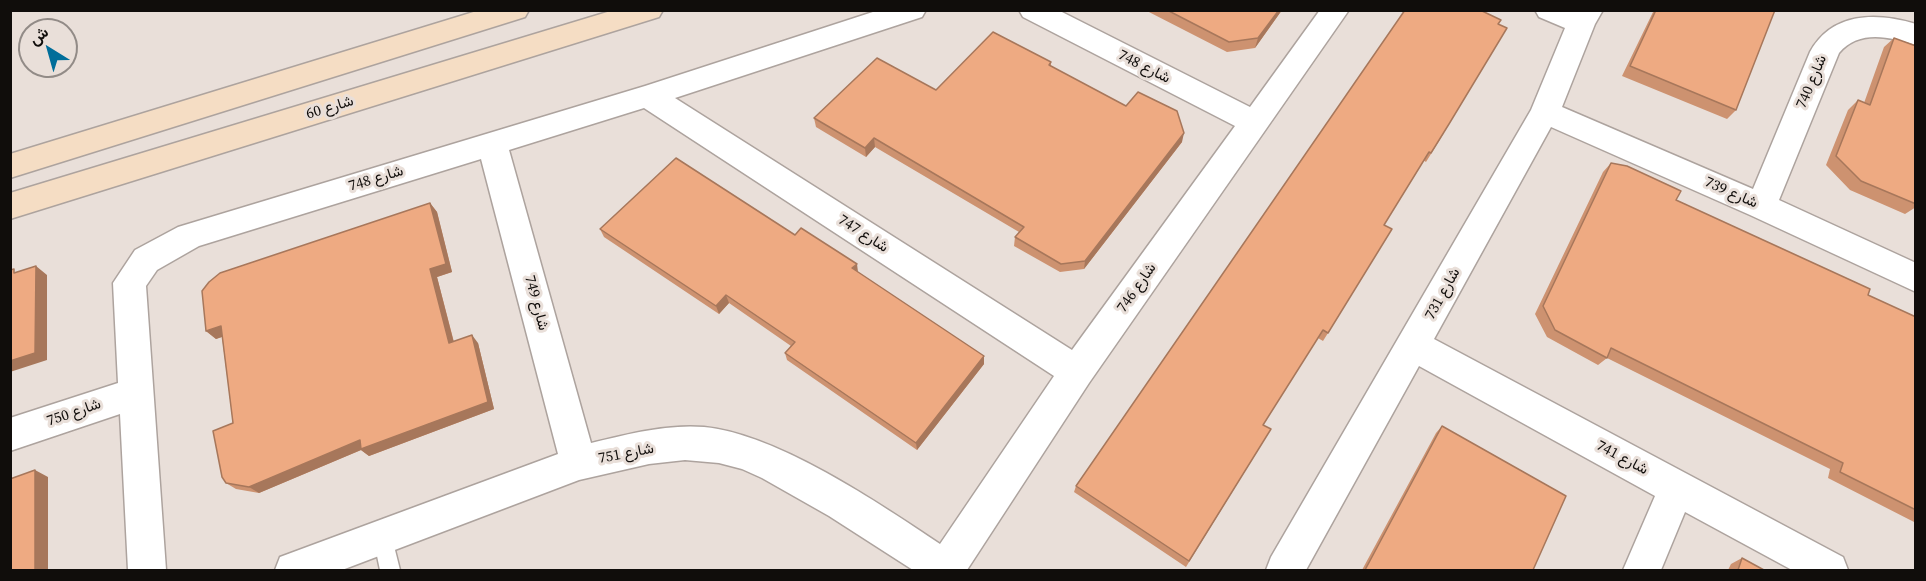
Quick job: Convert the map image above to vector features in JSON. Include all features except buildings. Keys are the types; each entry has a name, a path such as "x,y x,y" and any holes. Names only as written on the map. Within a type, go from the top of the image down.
{"main road":[{"path":"10,166 515,10"},
{"name":"شارع 60","path":"10,206 649,10"}],"street":[{"name":"شارع 748","path":"147,570 129,283 146,260 189,236 648,96 912,10"},
{"name":"شارع 748","path":"1033,10 1255,123"},
{"name":"شارع 746","path":"945,570 1077,372 1335,10"},
{"path":"1549,10 1585,17"},
{"name":"شارع 731","path":"1285,570 1545,112 1585,17"},
{"name":"شارع 740","path":"1761,206 1824,52 1839,35 1867,27 1899,29 1916,35"},
{"name":"شارع 747","path":"648,96 1077,372"},
{"name":"شارع 739","path":"1545,112 1761,206 1916,279"},
{"name":"شارع 749","path":"492,144 579,463"},
{"name":"شارع 741","path":"1414,346 1829,570"},
{"name":"شارع 750","path":"10,435 137,392"},
{"name":"شارع 751","path":"294,570 386,554 579,463 626,452 679,445 717,445 752,456 836,498 889,530 945,570"},
{"path":"1642,570 1677,488"}]}
